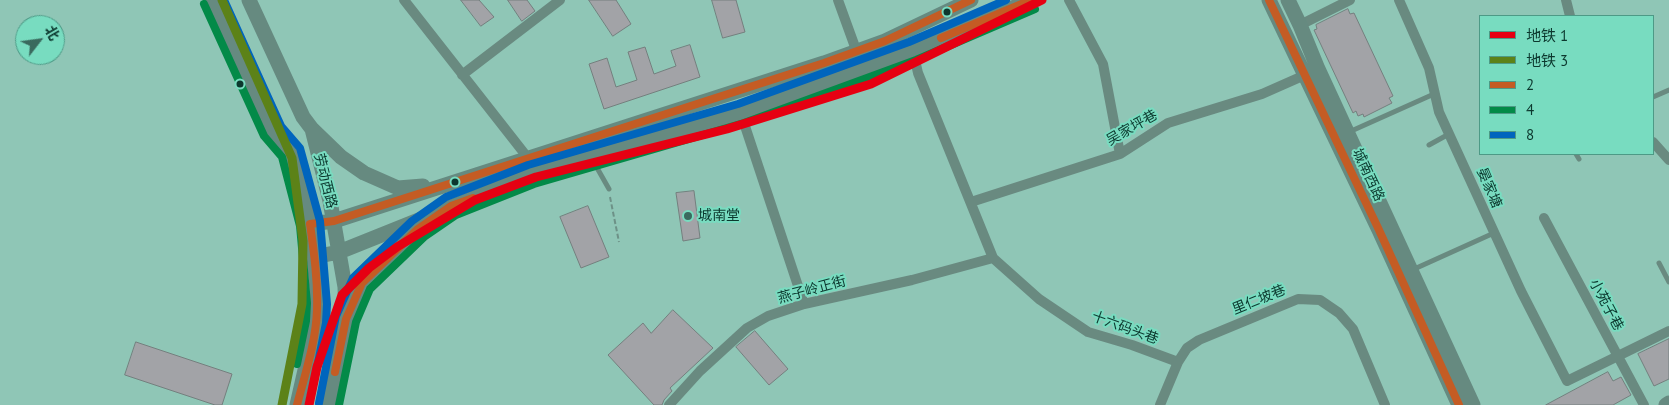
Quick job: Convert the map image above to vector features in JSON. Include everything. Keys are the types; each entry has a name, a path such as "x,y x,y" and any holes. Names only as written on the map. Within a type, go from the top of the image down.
{"main road":[{"name":"劳动西路","path":"213,0 273,132 291,152 310,224 317,290 316,322 297,405"},
{"name":"劳动西路","path":"249,0 303,117 312,129 334,221 345,287 346,319 329,405"},
{"path":"310,224 334,221 857,51 885,41 971,0"},
{"path":"314,257 339,252 531,175 741,114 913,51 1031,0"},
{"name":"城南西路","path":"1269,0 1379,230 1459,405"},
{"name":"城南西路","path":"1288,0 1318,70 1473,405"},
{"path":"312,129 341,156 364,173 398,188 450,184"},
{"path":"346,319 362,283 418,229 452,206"}],"street":[{"path":"404,0 528,158"},
{"path":"462,76 560,0"},
{"path":"838,0 863,69"},
{"path":"1069,0 1103,64 1120,154"},
{"path":"1300,25 1350,0"},
{"name":"晏家塘","path":"1400,0 1429,68 1439,112 1521,291 1567,381 1618,356"},
{"path":"1566,0 1570,15"},
{"path":"913,51 918,73 993,258"},
{"name":"吴家坪巷","path":"971,202 1120,154 1168,123 1262,94 1305,75"},
{"path":"741,114 804,304"},
{"path":"1654,143 1669,160"},
{"name":"小苑子巷","path":"1544,218 1644,405"},
{"name":"燕子岭正街","path":"670,405 700,372 747,328 768,316 804,304 912,280 993,258"},
{"name":"十六码头巷","path":"993,258 1039,299 1088,332 1178,362"},
{"name":"里仁坡巷","path":"1160,405 1178,362 1187,348 1199,340 1298,299 1320,300 1339,313 1353,329 1385,405"},
{"path":"1618,356 1669,331"}],"lane":[{"path":"1654,97 1669,90"},
{"path":"1348,132 1434,94"},
{"path":"1429,145 1450,134"},
{"path":"591,158 609,189"},
{"path":"1412,271 1494,233"},
{"path":"1659,263 1669,282"}],"path":[{"path":"609,189 619,242"}],"building":[{"path":"461,0 479,0 494,17 481,26"},
{"path":"508,0 527,0 535,11 522,21"},
{"path":"589,0 616,0 631,24 613,36"},
{"path":"712,0 736,0 745,32 723,38"},
{"path":"1348,9 1350,14 1354,13 1393,96 1389,98 1392,103 1364,117 1363,114 1358,116 1356,111 1353,113 1314,30 1317,29 1316,25"},
{"path":"690,45 700,77 604,109 589,64 607,58 616,87 637,80 628,52 645,47 654,74 676,66 671,51"},
{"name":"城南堂","path":"694,191 700,238 683,241 676,193"},
{"path":"588,206 609,257 581,268 560,217"},
{"path":"673,310 713,348 670,388 672,391 662,405 654,405 608,355 643,323 651,333"},
{"path":"755,331 788,369 769,385 736,347"},
{"path":"1669,339 1669,379 1654,386 1638,354"},
{"path":"136,342 232,374 222,405 215,405 125,375"},
{"path":"1608,372 1613,381 1621,377 1631,395 1613,405 1546,405"}],"metro line":[{"name":"3","path":"222,0 292,158 303,241 302,304 282,405"},
{"name":"1","path":"309,405 317,367 342,295 369,268 397,247 475,200 536,177 727,129 871,84 1042,0"}],"transit line":[{"name":"8","path":"224,0 281,126 300,148 320,221 327,304 326,323 317,368"},
{"name":"2","path":"297,405 310,358 316,322 316,277 310,224 334,221 824,63 885,41 971,0"},
{"name":"8","path":"319,403 336,316 353,278 412,221 446,197 528,165 738,104 909,42 1006,0"},
{"name":"2","path":"941,38 1031,0"},
{"name":"2","path":"1269,0 1379,230 1459,405"},
{"name":"4","path":"204,4 264,136 282,157 300,226 307,303 306,321 297,364"},
{"name":"4","path":"339,405 356,322 370,289 424,237 456,215 534,184 744,123 916,60 1035,9"},
{"name":"2","path":"335,372 346,319 362,283 418,229 451,206 473,198"}],"place":[{"name":"城南堂","path":"688,216"}]}
